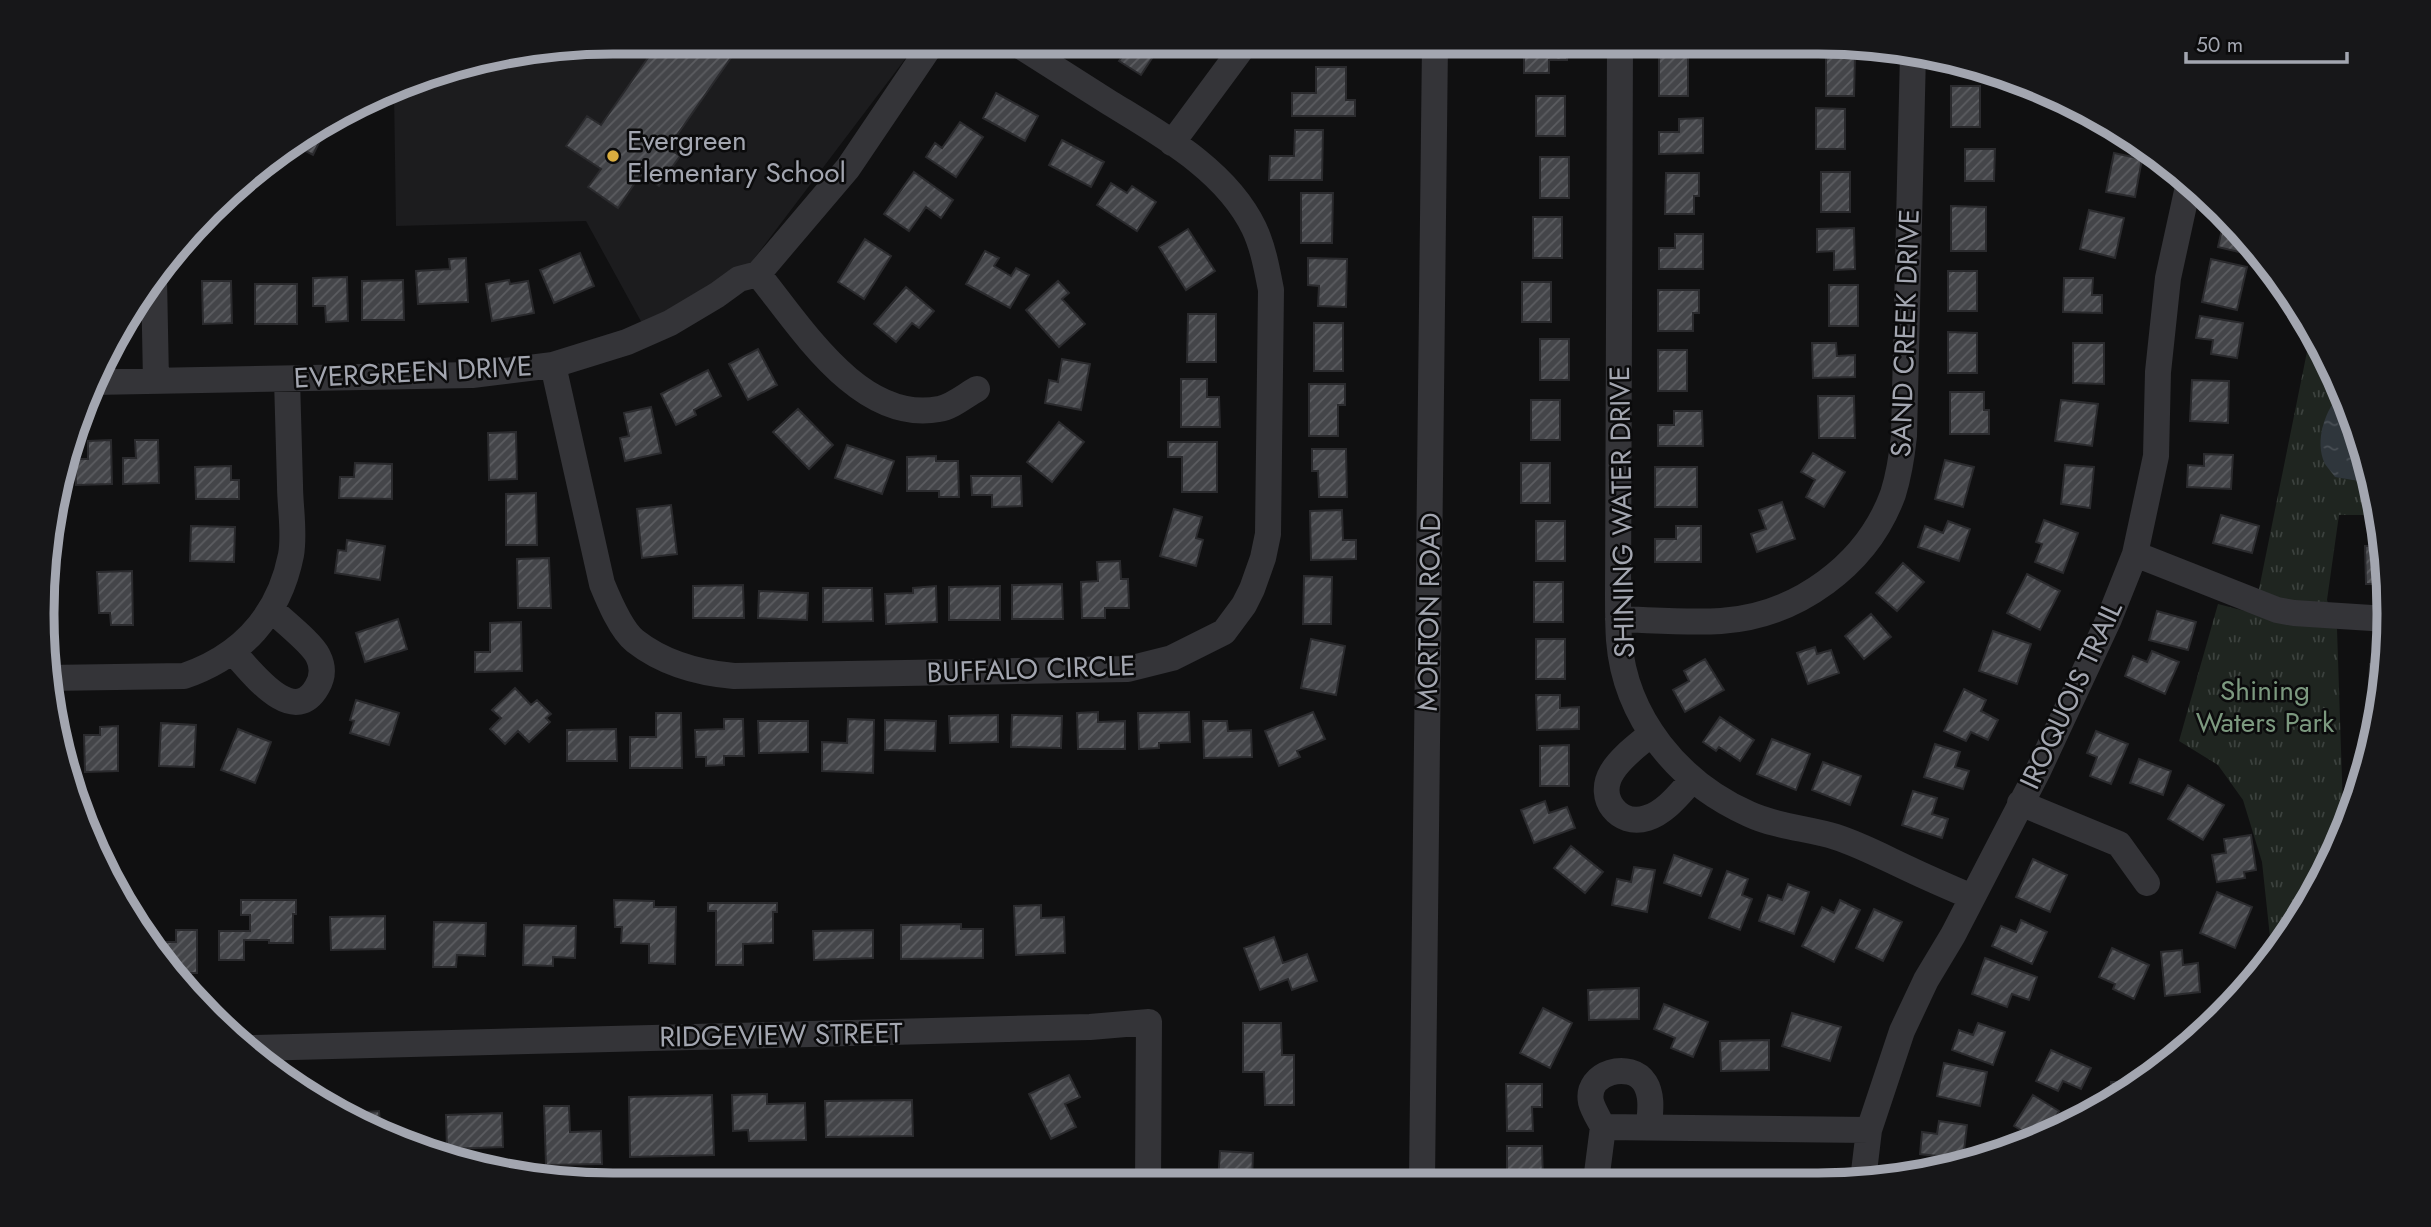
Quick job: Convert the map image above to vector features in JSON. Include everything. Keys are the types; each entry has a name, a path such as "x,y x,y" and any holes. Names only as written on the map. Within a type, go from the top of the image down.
{"street":[{"name":"EVERGREEN DRIVE","path":"105,382 472,375 553,365 602,351 670,323 739,279 758,274 848,168 925,54"},
{"name":"BUFFALO CIRCLE","path":"553,365 602,584 612,608 633,640 675,663 711,674 733,676 1128,668 1172,658 1224,632 1248,597 1263,558 1268,534 1271,290 1264,258 1254,228 1240,205 1216,178 1172,143 1033,54"},
{"path":"1172,143 1238,54"},
{"name":"MORTON ROAD","path":"1422,1173 1435,54"},
{"name":"SHINING WATER DRIVE","path":"1620,54 1618,619 1625,673 1635,704 1651,734 1673,761 1693,779 1749,814 1776,824 1835,837 1972,897"},
{"name":"SAND CREEK DRIVE","path":"1618,619 1721,621 1755,616 1783,607 1815,590 1850,564 1885,510 1900,467 1904,436 1913,63"},
{"name":"IROQUOIS TRAIL","path":"1864,1171 1869,1130 1902,1031 1926,979 2038,771 2109,619 2135,554 2156,456 2158,372 2168,278 2186,193"},
{"path":"758,274 833,366 872,395 911,411 942,409 977,388"},
{"path":"154,295 156,381"},
{"path":"58,678 184,676 199,671 233,652 247,640 271,609 278,597 291,553 287,379"},
{"path":"2135,554 2277,610 2377,618"},
{"path":"233,652 278,698 292,702 304,700 313,694 322,674 317,653 271,609"},
{"path":"1651,734 1611,773 1606,792 1611,809 1626,819 1646,819 1663,810 1693,779"},
{"path":"2020,803 2119,844 2147,883"},
{"name":"RIDGEVIEW STREET","path":"262,1048 1090,1027 1149,1022 1148,1173"},
{"path":"1596,1173 1603,1127 1591,1101 1592,1087 1601,1075 1615,1071 1631,1072 1642,1078 1650,1095 1649,1127"},
{"path":"1603,1127 1869,1130"}],"shaded area":[{"name":"Evergreen Elementary School","path":"909,54 750,264 643,325 586,221 396,226 394,99 434,84 504,65 577,55"}],"green space":[{"name":"Shining Waters Park","path":"2308,346 2334,399 2347,434 2368,515 2339,515 2327,600 2337,629 2343,804 2302,893 2269,943 2262,862 2243,800 2218,765 2179,741 2218,604 2249,612 2259,589"}],"water":[{"path":"2335,401 2361,481 2335,477 2325,464 2321,436"}],"building":[{"path":"651,54 734,54 668,148 680,156 659,186 641,174 618,208 588,187 601,169 566,146 587,116 601,125"},
{"path":"1124,54 1155,54 1141,75 1119,61"},
{"path":"1524,54 1567,54 1567,60 1549,60 1549,73 1524,73"},
{"path":"1659,56 1688,56 1688,96 1659,96"},
{"path":"1826,56 1855,56 1854,96 1826,96"},
{"path":"1316,67 1346,67 1346,100 1355,100 1355,116 1292,116 1292,93 1316,93"},
{"path":"1951,86 1980,86 1980,127 1951,127"},
{"path":"996,93 1038,116 1025,141 983,118"},
{"path":"1536,96 1565,96 1565,136 1536,136"},
{"path":"1816,108 1845,109 1845,149 1816,149"},
{"path":"1703,118 1703,153 1659,154 1659,132 1679,132 1679,119"},
{"path":"960,122 983,137 956,177 926,157 935,143 942,148"},
{"path":"1295,130 1323,130 1322,180 1269,180 1270,156 1294,156"},
{"path":"322,137 313,155 302,149"},
{"path":"1062,140 1104,162 1091,187 1049,165"},
{"path":"1965,149 1995,149 1994,181 1965,181"},
{"path":"2114,153 2142,159 2135,197 2106,192"},
{"path":"1540,157 1569,157 1569,198 1540,198"},
{"path":"914,172 953,200 941,218 926,207 909,231 884,214"},
{"path":"1821,172 1850,172 1850,212 1821,212"},
{"path":"1666,173 1699,173 1699,196 1694,196 1694,214 1665,214"},
{"path":"1111,183 1127,193 1132,186 1156,202 1137,231 1097,205"},
{"path":"1301,193 1333,193 1332,243 1301,243"},
{"path":"1951,206 1986,207 1986,251 1951,251"},
{"path":"2089,210 2124,218 2115,258 2080,249"},
{"path":"1533,217 1562,217 1562,258 1533,258"},
{"path":"1854,228 1855,269 1834,270 1834,251 1817,252 1817,229"},
{"path":"2222,228 2245,253 2218,247"},
{"path":"1188,229 1215,271 1186,290 1159,247"},
{"path":"1675,234 1703,234 1703,269 1659,269 1659,248 1675,248"},
{"path":"865,239 891,256 864,299 838,282"},
{"path":"985,251 999,258 994,266 1011,276 1016,268 1029,275 1010,308 966,284"},
{"path":"580,253 594,286 554,303 540,270"},
{"path":"466,258 468,302 418,304 416,271 450,269 449,259"},
{"path":"1308,258 1347,259 1346,307 1318,306 1319,286 1308,285"},
{"path":"2211,259 2247,267 2237,310 2202,302"},
{"path":"1948,271 1977,271 1977,311 1948,311"},
{"path":"347,277 348,321 326,322 325,306 313,306 313,278"},
{"path":"2064,278 2093,278 2092,295 2102,295 2102,313 2063,312"},
{"path":"403,280 404,320 362,320 362,281"},
{"path":"509,280 510,284 528,281 534,313 492,321 486,284"},
{"path":"202,281 231,281 232,323 203,324"},
{"path":"1058,281 1069,293 1062,299 1085,324 1059,347 1026,310"},
{"path":"1522,282 1551,282 1551,322 1522,322"},
{"path":"255,284 297,284 297,324 255,324"},
{"path":"1829,285 1858,285 1858,326 1829,326"},
{"path":"906,287 934,311 919,328 912,323 896,342 874,324"},
{"path":"1658,290 1699,290 1699,313 1693,313 1693,331 1658,331"},
{"path":"1188,314 1216,314 1216,362 1187,362"},
{"path":"2200,316 2243,323 2237,358 2211,354 2213,340 2196,338"},
{"path":"1314,323 1343,323 1343,371 1314,371"},
{"path":"1948,332 1977,333 1977,373 1948,373"},
{"path":"1540,339 1569,339 1569,380 1540,380"},
{"path":"1812,343 1836,343 1837,356 1855,355 1855,377 1813,378"},
{"path":"2073,343 2104,343 2104,384 2073,383"},
{"path":"758,349 777,385 748,400 729,364"},
{"path":"1658,350 1687,350 1687,391 1658,391"},
{"path":"1062,359 1090,364 1081,410 1045,403 1049,380 1058,382"},
{"path":"708,370 721,396 694,410 696,415 676,425 661,394"},
{"path":"1181,379 1207,379 1207,397 1219,397 1220,427 1181,427"},
{"path":"2192,380 2229,381 2228,423 2190,421"},
{"path":"1309,384 1345,384 1345,405 1338,405 1338,436 1309,436"},
{"path":"1950,392 1984,392 1984,410 1989,410 1989,434 1950,434"},
{"path":"1818,396 1854,396 1855,438 1819,438"},
{"path":"1531,400 1560,400 1560,440 1531,440"},
{"path":"2061,400 2098,404 2092,446 2055,441"},
{"path":"651,407 661,453 625,461 620,438 629,436 624,413"},
{"path":"798,409 833,445 809,469 773,432"},
{"path":"1674,411 1702,411 1703,446 1658,446 1658,425 1674,425"},
{"path":"1059,422 1084,442 1052,482 1027,462"},
{"path":"516,432 517,479 489,480 488,433"},
{"path":"111,440 112,484 76,485 75,462 76,459 88,459 88,441"},
{"path":"135,440 158,440 159,483 123,484 123,458 136,458"},
{"path":"1168,442 1217,442 1217,492 1182,492 1182,457 1168,457"},
{"path":"847,445 894,461 882,494 835,478"},
{"path":"1312,449 1346,449 1347,497 1319,497 1318,471 1312,471"},
{"path":"1813,453 1845,472 1824,507 1806,497 1815,480 1801,472"},
{"path":"2204,454 2233,455 2231,489 2187,487 2188,465 2204,466"},
{"path":"936,456 936,461 958,461 959,497 939,497 939,491 907,491 907,457"},
{"path":"1945,460 1974,467 1963,507 1935,499"},
{"path":"355,463 392,464 392,499 339,498 340,477 354,477"},
{"path":"1521,463 1550,463 1550,503 1521,503"},
{"path":"2065,465 2094,467 2090,508 2061,504"},
{"path":"231,466 231,480 239,480 239,499 196,499 195,467"},
{"path":"1655,467 1697,467 1697,507 1655,507"},
{"path":"971,476 1021,476 1022,506 992,507 992,495 972,495"},
{"path":"536,493 537,545 506,545 506,494"},
{"path":"1782,502 1795,539 1757,552 1751,534 1766,529 1759,510"},
{"path":"671,505 677,554 642,558 637,509"},
{"path":"1174,509 1202,517 1196,538 1203,540 1196,566 1160,556"},
{"path":"1342,510 1343,540 1356,540 1356,559 1311,560 1310,511"},
{"path":"2221,515 2259,526 2252,553 2213,543"},
{"path":"2044,520 2078,533 2063,573 2035,562 2042,544 2036,542"},
{"path":"1536,521 1565,521 1565,561 1536,561"},
{"path":"1948,521 1970,529 1959,561 1918,547 1925,526 1943,533"},
{"path":"191,526 235,527 234,562 190,561"},
{"path":"1676,526 1701,526 1701,562 1655,562 1655,539 1676,539"},
{"path":"347,540 385,546 380,580 335,573 338,550 346,551"},
{"path":"2365,546 2373,546 2376,584 2366,584"},
{"path":"549,558 551,608 518,608 517,559"},
{"path":"1120,561 1121,579 1128,579 1129,608 1105,608 1105,618 1082,618 1081,582 1098,581 1097,562"},
{"path":"1903,563 1924,582 1897,611 1876,593"},
{"path":"132,571 133,625 111,625 110,613 99,613 97,572"},
{"path":"2027,574 2060,591 2040,630 2007,613"},
{"path":"1304,576 1332,577 1331,624 1303,624"},
{"path":"1534,582 1563,582 1563,622 1534,622"},
{"path":"1062,584 1063,619 1012,619 1012,585"},
{"path":"743,585 744,618 693,618 693,586"},
{"path":"936,586 937,622 886,624 885,594 913,593 913,588"},
{"path":"1000,586 1000,620 949,620 949,587"},
{"path":"823,588 872,588 873,621 823,622"},
{"path":"759,591 808,593 807,620 758,618"},
{"path":"2157,611 2196,622 2188,650 2149,640"},
{"path":"1871,614 1891,637 1864,659 1845,636"},
{"path":"398,619 407,649 365,662 356,633"},
{"path":"521,622 522,671 475,672 475,652 490,652 490,623"},
{"path":"1993,631 2031,644 2017,684 1979,671"},
{"path":"1311,639 1345,646 1336,695 1301,688"},
{"path":"1536,639 1565,639 1565,679 1536,679"},
{"path":"1815,647 1817,654 1831,650 1839,673 1808,684 1797,653"},
{"path":"2152,651 2179,662 2165,694 2125,676 2133,656 2147,662"},
{"path":"1705,659 1724,690 1685,712 1673,690 1689,681 1684,671"},
{"path":"2370,664 2374,664 2372,686 2369,686"},
{"path":"515,688 531,705 537,700 551,714 546,718 550,722 529,742 518,731 505,744 490,729 501,718 492,710"},
{"path":"1964,689 1986,700 1981,711 1998,720 1988,740 1971,732 1966,741 1944,731"},
{"path":"1536,695 1560,695 1560,708 1579,707 1579,729 1537,730"},
{"path":"356,700 399,713 389,745 350,733 354,721 350,720"},
{"path":"1098,712 1098,722 1125,721 1125,749 1078,749 1077,713"},
{"path":"1189,712 1190,742 1159,743 1159,748 1139,749 1138,713"},
{"path":"1313,712 1325,739 1297,751 1300,757 1279,766 1265,731"},
{"path":"656,713 681,713 682,768 630,768 630,737 656,737"},
{"path":"998,715 998,742 950,743 949,716"},
{"path":"1012,715 1062,716 1061,748 1011,747"},
{"path":"1720,717 1754,740 1740,761 1719,747 1716,751 1703,742"},
{"path":"724,719 743,719 744,756 724,756 724,765 706,766 706,757 696,757 695,730 724,729"},
{"path":"848,719 874,720 873,773 822,771 822,742 847,743"},
{"path":"885,720 936,721 935,751 885,750"},
{"path":"758,721 808,721 808,752 759,753"},
{"path":"1203,721 1227,721 1228,731 1251,730 1252,757 1204,758"},
{"path":"161,723 196,725 194,767 159,766"},
{"path":"118,726 118,771 85,772 84,735 100,735 100,727"},
{"path":"238,729 271,742 255,783 221,770"},
{"path":"616,729 617,761 567,761 567,730"},
{"path":"2096,731 2128,744 2111,784 2090,776 2097,757 2087,753"},
{"path":"1772,739 1810,754 1796,790 1757,774"},
{"path":"1935,744 1960,752 1955,767 1969,771 1963,789 1924,777"},
{"path":"1569,745 1569,786 1540,786 1540,746"},
{"path":"2139,759 2171,771 2163,795 2130,783"},
{"path":"1823,762 1861,776 1850,805 1812,790"},
{"path":"2188,785 2224,805 2203,840 2168,819"},
{"path":"1913,791 1937,798 1932,814 1948,819 1942,838 1902,825"},
{"path":"1545,801 1549,813 1567,807 1575,828 1534,843 1521,810"},
{"path":"2251,835 2256,870 2244,872 2245,878 2217,882 2212,855 2226,853 2224,839"},
{"path":"1571,846 1603,872 1585,893 1554,868"},
{"path":"1674,855 1712,869 1701,896 1664,883"},
{"path":"2033,859 2067,875 2050,912 2016,897"},
{"path":"1634,867 1655,870 1647,912 1612,905 1617,879 1631,882"},
{"path":"1727,871 1748,879 1742,895 1752,899 1740,930 1709,918"},
{"path":"1788,884 1809,892 1794,934 1759,921 1768,895 1782,900"},
{"path":"2217,892 2252,907 2235,948 2200,933"},
{"path":"241,900 296,900 293,943 244,940 244,960 219,960 219,931 250,931 250,915 241,915"},
{"path":"614,900 654,901 654,907 676,907 675,964 649,963 649,944 621,943 622,927 615,927"},
{"path":"1840,900 1860,910 1834,962 1802,946 1822,907 1834,913"},
{"path":"708,903 777,903 777,912 773,912 773,943 743,944 743,965 716,965 716,911 708,911"},
{"path":"1041,905 1041,918 1064,917 1065,953 1016,955 1014,906"},
{"path":"1874,909 1902,922 1883,961 1856,948"},
{"path":"385,916 385,949 331,950 330,917"},
{"path":"2021,920 2047,932 2032,964 1992,946 2001,926 2016,932"},
{"path":"434,922 486,923 485,956 457,955 456,967 433,967"},
{"path":"961,924 961,929 983,929 983,958 901,959 901,925"},
{"path":"524,925 576,926 575,958 553,957 553,966 523,965"},
{"path":"176,930 197,930 197,973 186,973 162,942 176,942"},
{"path":"873,930 873,958 814,960 813,931"},
{"path":"1274,937 1283,963 1307,954 1317,981 1292,990 1288,979 1260,990 1244,948"},
{"path":"2112,948 2149,965 2134,999 2113,989 2115,984 2099,977"},
{"path":"2182,950 2183,965 2198,963 2200,992 2165,996 2161,952"},
{"path":"1985,958 2037,977 2029,1000 2012,994 2007,1007 1972,994"},
{"path":"1639,988 1639,1019 1589,1020 1588,990"},
{"path":"1664,1004 1708,1022 1693,1057 1671,1048 1675,1038 1654,1029"},
{"path":"1543,1008 1572,1023 1550,1068 1520,1053"},
{"path":"1792,1013 1841,1027 1830,1061 1782,1046"},
{"path":"1243,1023 1281,1023 1282,1055 1294,1055 1294,1105 1265,1105 1264,1072 1243,1072"},
{"path":"1978,1023 2005,1032 1993,1065 1952,1050 1959,1030 1973,1035"},
{"path":"1769,1040 1769,1070 1721,1071 1720,1041"},
{"path":"2051,1050 2091,1068 2081,1089 2063,1081 2058,1091 2036,1081"},
{"path":"1944,1063 1987,1072 1980,1106 1937,1096"},
{"path":"1069,1075 1080,1097 1065,1104 1076,1127 1051,1139 1029,1094"},
{"path":"2111,1082 2122,1082 2111,1089"},
{"path":"1506,1084 1542,1084 1542,1107 1532,1107 1533,1131 1507,1131"},
{"path":"767,1094 767,1104 805,1103 806,1140 749,1141 748,1130 733,1131 732,1095"},
{"path":"712,1095 714,1155 630,1157 629,1097"},
{"path":"2033,1095 2059,1111 2053,1120 2025,1133 2014,1126"},
{"path":"912,1100 913,1136 826,1137 825,1101"},
{"path":"544,1106 569,1106 570,1132 601,1131 602,1164 546,1165"},
{"path":"379,1111 380,1121 366,1115 361,1112"},
{"path":"502,1113 503,1147 447,1147 446,1115"},
{"path":"1939,1121 1967,1125 1964,1153 1948,1157 1920,1154 1922,1132 1937,1134"},
{"path":"1507,1146 1542,1146 1543,1173 1507,1173"},
{"path":"1220,1151 1253,1153 1252,1173 1219,1173"},
{"path":"1638,1170 1670,1170 1670,1173 1638,1173"},
{"path":"1697,1170 1722,1170 1722,1173 1697,1173"},
{"path":"1776,1170 1805,1171 1805,1173 1776,1173"}],"place":[{"name":"Evergreen Elementary School","path":"613,156"}]}
